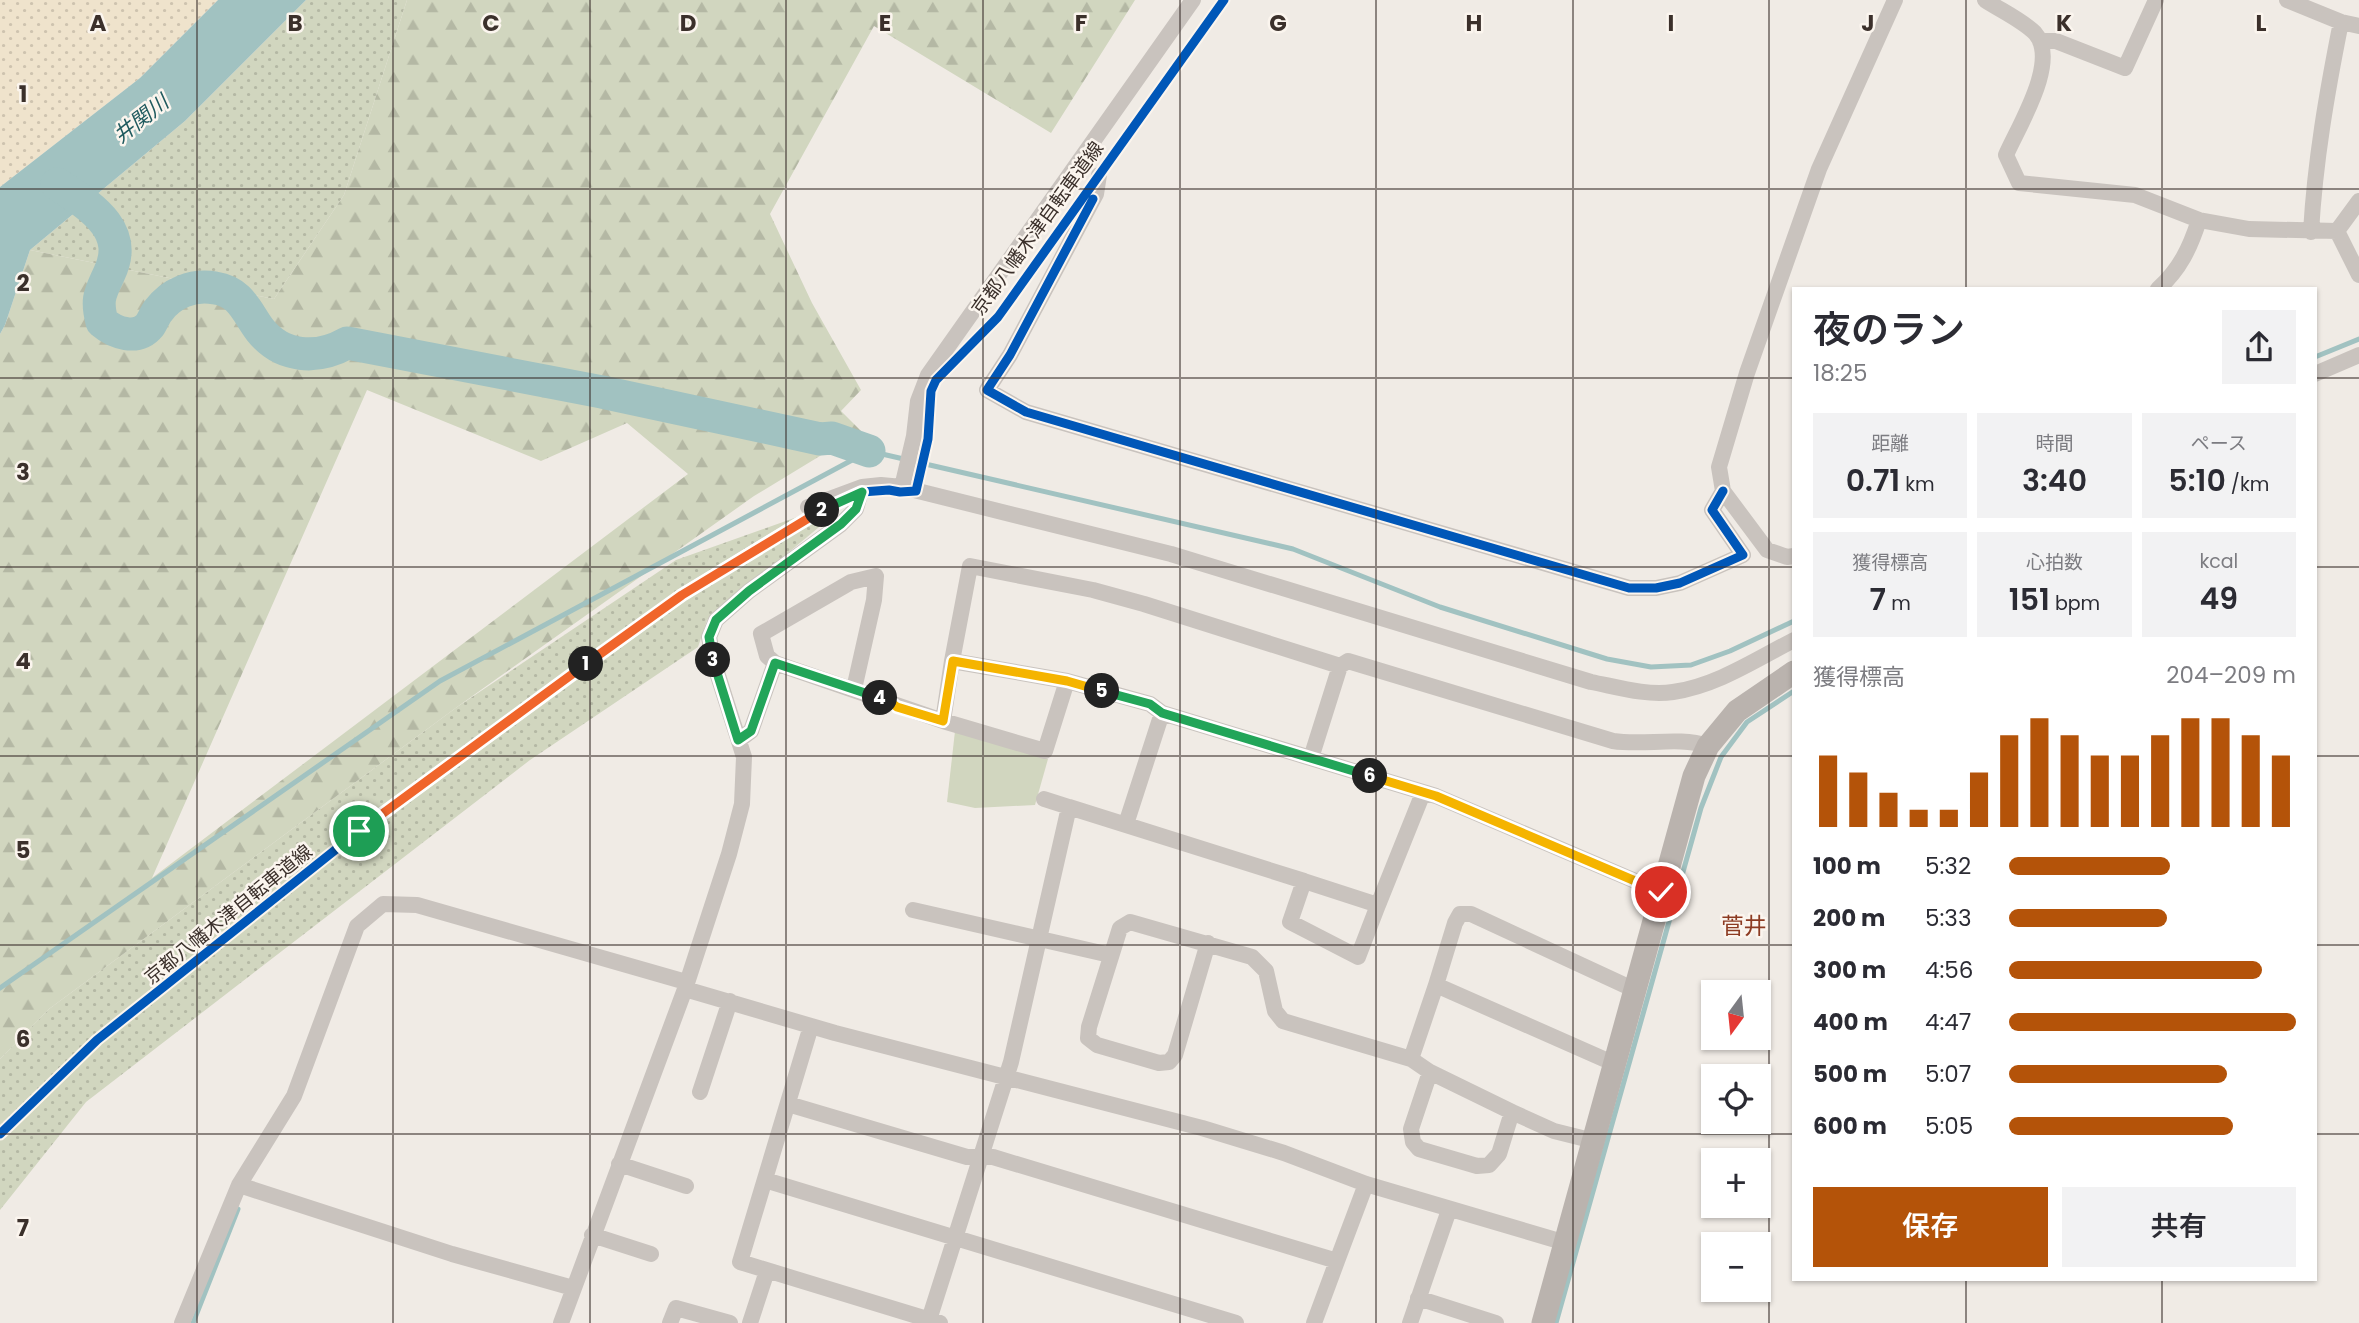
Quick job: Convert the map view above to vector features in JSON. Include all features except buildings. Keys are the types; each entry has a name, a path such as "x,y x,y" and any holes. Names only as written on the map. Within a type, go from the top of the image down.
{"street":[{"path":"902,484 912,445 918,401 928,375 1193,0"},
{"path":"1792,556 1767,550 1723,491 1719,467 1747,373 1819,169 1895,0"},
{"path":"1985,0 2034,32 2040,41 2042,72 2030,107 2006,155 2019,183 2134,195 2199,220 2249,229 2337,231"},
{"path":"2040,41 2056,41 2124,68 2157,0"},
{"path":"2287,0 2341,22 2359,26"},
{"path":"2311,232 2313,190 2325,104 2341,22"},
{"path":"1099,175 1096,194 1010,355 987,390 1026,412 1629,588 1656,588 1680,583 1743,555 1712,510 1723,491"},
{"path":"2337,231 2359,201"},
{"path":"2160,287 2173,275 2189,250 2199,220"},
{"path":"2337,231 2359,275"},
{"path":"2317,373 2359,355"},
{"path":"808,507 862,487 902,484 1171,554 1591,682 1631,690 1672,693 1714,682 1792,641"},
{"path":"561,1323 685,986 729,854 742,804 744,757 714,663 709,637 716,620 749,591 841,524 856,509 862,487"},
{"path":"943,721 970,566 1093,590 1340,666"},
{"path":"854,689 874,600 876,576 851,582 761,634 767,656 775,663 889,701 897,707 1045,751 1067,681"},
{"path":"953,661 1067,681 1150,704 1162,713 1423,793 1661,892"},
{"path":"1311,758 1340,666 1348,661 1613,741 1635,743 1685,740 1708,746"},
{"path":"738,740 751,731 775,663"},
{"path":"1543,1323 1694,776 1708,746 1737,711 1792,673"},
{"path":"1126,824 1162,713"},
{"path":"1304,881 1290,922 1357,957 1423,793"},
{"path":"1044,799 1378,905"},
{"path":"811,1026 740,1262 933,1322 979,1158 1011,1062 1069,807"},
{"path":"182,1323 239,1185 294,1096 357,926 383,904 417,905 811,1026 1202,1128 1284,1153 1366,1184 1566,1243"},
{"path":"913,910 1039,937 1110,956"},
{"path":"1411,1059 1460,914 1471,914 1635,990"},
{"path":"1209,943 1175,1055 1168,1062 1159,1063 1097,1045 1088,1038 1088,1027 1120,928 1130,922 1209,943 1252,957 1266,971 1275,1011 1283,1021 1411,1059 1430,1072 1554,1131 1594,1141"},
{"path":"1436,985 1615,1064"},
{"path":"700,1092 730,1001"},
{"path":"1430,1072 1411,1129 1413,1142 1419,1149 1477,1166 1489,1165 1499,1154 1512,1112"},
{"path":"788,1104 967,1157 993,1157 1337,1261"},
{"path":"619,1164 686,1186"},
{"path":"765,1180 1236,1323"},
{"path":"1314,1323 1366,1184"},
{"path":"239,1185 452,1254 573,1288"},
{"path":"1410,1323 1449,1210"},
{"path":"593,1235 651,1254"},
{"path":"750,1323 767,1271"},
{"path":"1418,1298 1496,1323"},
{"path":"670,1323 676,1308 730,1323"}],"green space":[{"path":"306,0 407,0 344,195 274,299 30,250 185,121"},
{"path":"407,0 1135,0 1051,133 874,26 770,214 812,303 861,390 841,411 861,431 754,496 457,707 49,1009 0,1059 0,334 30,250 274,299 344,195","holes":["367,390 541,461 627,423 688,474 152,878"]},
{"path":"836,513 707,620 698,647 530,760 86,1102 0,1210 0,1059 49,1009 457,707 676,560 797,517"},
{"path":"955,731 1048,759 1035,805 975,808 947,802"}],"sand":[{"path":"0,0 218,0 140,78 0,187"}],"water":[{"name":"井関川","path":"218,0 306,0 185,121 30,250 0,334 0,187 140,78"}],"waterway":[{"path":"57,184 93,210 110,231 115,244 114,258 101,292 99,308 102,322 119,332 133,334 145,330 163,305 183,291 199,287 215,288 237,298 260,330 289,351 312,354 347,343 602,392 820,439 832,438 869,451"},
{"path":"2317,356 2359,339"},
{"path":"0,988 440,681 869,451 1293,549 1440,607 1607,659 1651,667 1691,665 1730,651 1792,622"},
{"path":"1556,1323 1701,808 1721,757 1747,722 1792,692"},
{"path":"193,1323 238,1209"}],"cycle path":[{"name":"京都八幡木津自転車道線","path":"0,1134 97,1040 359,831 682,595 812,515 862,492 916,491 928,439 931,391 936,380 998,317 1224,0"},
{"path":"1093,199 1010,355 987,390 1026,412 1629,588 1656,588 1680,583 1743,555 1712,510 1723,491"}],"district":[{"name":"菅井","path":"1744,926"}],"route":[{"path":"359,831 682,595 812,515 862,492 856,509 841,524 749,591 716,620 709,637 714,663 738,740 751,731 775,663 943,721 953,661 1067,681 1150,704 1162,713 1436,796 1661,892"}]}
